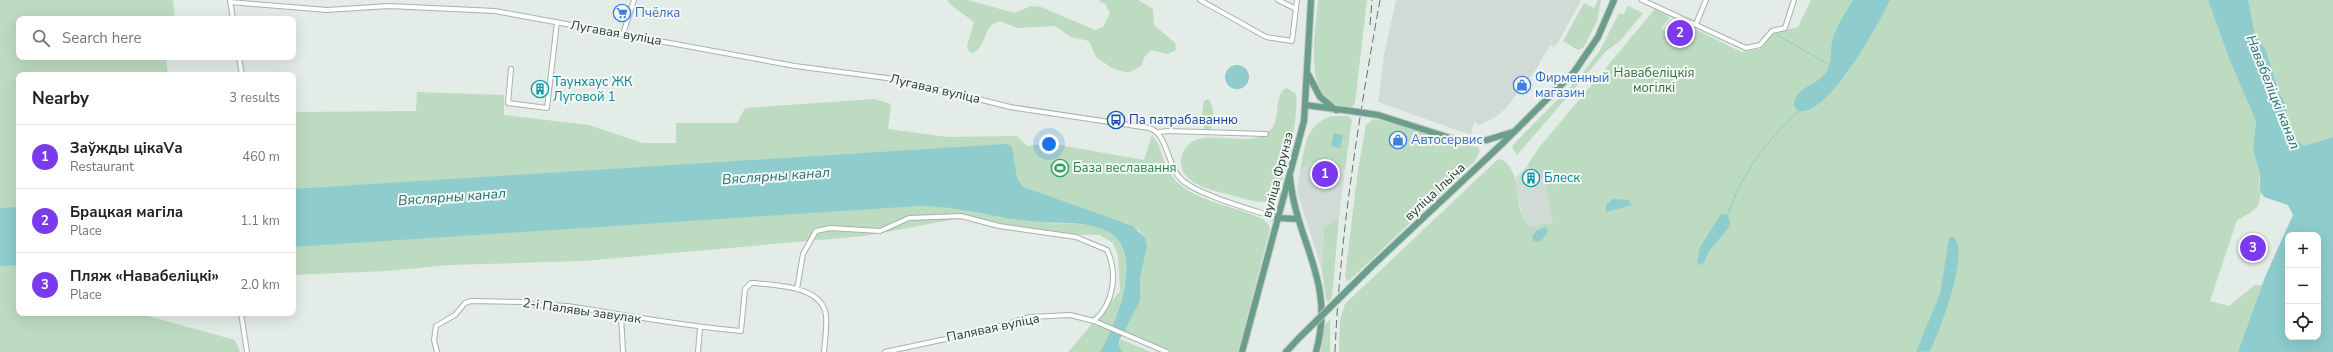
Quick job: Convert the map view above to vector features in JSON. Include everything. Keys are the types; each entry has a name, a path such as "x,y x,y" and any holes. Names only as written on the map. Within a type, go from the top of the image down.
{"main road":[{"name":"вуліца Фрунзэ","path":"1242,352 1304,121 1311,0"},
{"name":"вуліца Ільіча","path":"1286,352 1374,264 1559,88 1584,59 1598,37 1614,0"},
{"path":"1307,73 1320,96 1336,110"},
{"path":"1305,105 1378,115 1466,143 1487,140 1515,131"},
{"path":"1289,174 1294,205 1320,287 1321,314 1316,352"},
{"path":"1277,218 1298,219"}],"street":[{"path":"623,34 634,0"},
{"path":"1200,0 1266,37 1292,41 1297,0"},
{"path":"1278,0 1296,9"},
{"path":"1642,0 1746,48 1760,45 1772,31 1785,28 1794,0"},
{"path":"1696,24 1706,0"},
{"name":"Лугавая вуліца","path":"232,16 230,1 327,10 389,6 495,11 803,67 902,80 1010,107 1136,126 1153,129 1158,132"},
{"name":"Лугавая вуліца","path":"511,69 508,103 547,108 557,22"},
{"path":"240,60 242,72"},
{"path":"1266,134 1169,130 1158,132 1172,167 1185,182 1199,190 1277,218"},
{"path":"824,352 826,327 824,310 813,295 798,289 802,254 816,231 830,228 880,231 909,218 961,216 999,226 1076,237 1107,250 1111,260 1112,294 1107,307 1094,321"},
{"name":"2-і Палявы завулак","path":"437,352 434,340 436,326 455,315 465,303 471,301 566,306 700,328 741,331 745,289 749,285 756,283 798,289"},
{"name":"Палявая вуліца","path":"885,352 990,329 1030,317 1070,315 1094,321 1167,352"},
{"path":"241,316 247,352"},
{"path":"621,316 623,352"},
{"path":"698,352 700,328"}],"shaded area":[{"path":"1396,0 1581,0 1559,41 1554,47 1550,45 1535,71 1505,109 1497,116 1480,125 1474,122 1471,135 1378,102 1384,55"},
{"path":"1311,163 1345,169 1339,218 1324,227 1322,270 1297,191 1300,171"},
{"path":"1527,166 1545,180 1554,222 1529,227 1522,216 1515,178"}],"green space":[{"path":"0,0 173,0 175,15 172,16 16,16 16,60 166,60 168,72 16,72 16,316 148,316 235,340 240,352 0,352"},
{"path":"947,0 968,0 1014,13 1031,6 1041,7 1095,30 1103,27 1110,13 1105,4 1098,0 1138,0 1153,9 1154,25 1175,43 1176,50 1168,54 1151,50 1145,56 1141,66 1130,72 1124,72 1112,68 1096,57 1089,41 1071,37 1055,26 1017,28 1000,21 990,26 981,45 973,53 970,53 967,46 974,22 951,5"},
{"path":"1318,0 1367,0 1355,103 1352,107 1335,104 1324,96 1317,82 1314,66 1314,48"},
{"path":"1598,0 1601,0 1597,21 1584,47 1578,50 1563,41 1584,3 1594,8"},
{"name":"Навабеліцкія могілкі","path":"1811,0 2208,0 2230,61 2256,121 2253,150 2260,174 2259,184 2261,194 2258,206 2250,213 2237,220 2210,301 2229,306 2255,285 2262,285 2238,352 1339,352 1340,320 1345,304 1497,160 1500,159 1511,169 1516,184 1520,210 1529,227 1553,222 1545,180 1527,166 1538,149 1655,9 1670,17 1661,28 1679,42 1689,26 1741,52 1759,49 1774,33 1798,27"},
{"path":"2248,0 2333,0 2333,137 2304,146 2295,141 2290,132 2287,110 2278,90 2266,50 2255,34"},
{"path":"1628,6 1643,13 1620,41 1606,51 1585,76 1582,74 1599,52 1619,13 1623,15"},
{"path":"1578,79 1581,81 1517,155 1512,146"},
{"path":"1287,88 1296,94 1296,116 1287,164 1279,190 1274,199 1263,202 1251,201 1198,185 1188,178 1183,171 1181,162 1182,155 1188,145 1197,140 1208,138 1244,139 1256,138 1266,134 1274,125 1280,95 1283,90"},
{"path":"417,92 504,95 504,115 589,125 643,143 676,143 676,123 737,123 745,108 874,99 891,104 888,129 948,137 1017,136 1027,146 1048,143 1144,160 1152,135 1156,140 1166,166 1172,176 1180,184 1202,197 1263,219 1269,225 1270,229 1238,352 1168,352 1122,333 1140,301 1140,278 1146,242 1140,231 1124,222 1043,223 1084,224 1107,231 1119,241 1124,255 1126,272 1124,289 1113,324 1100,352 1068,352 1120,291 1118,255 1113,243 1100,235 1042,234 962,218 864,236 583,261 449,265 387,271 296,275 296,112 416,111"},
{"path":"1208,99 1213,110 1213,124 1209,130 1204,128 1201,120 1204,101"},
{"path":"1332,116 1349,116 1352,120 1345,169 1311,163 1300,171 1305,145 1311,131 1323,120"},
{"path":"1374,119 1405,126 1466,146 1478,147 1480,152 1474,162 1350,280 1347,281 1345,276 1358,170 1366,125"},
{"path":"1339,218 1332,298 1328,302 1326,299 1322,270 1324,227"},
{"path":"1330,319 1330,352 1321,352 1325,325"},
{"path":"1120,339 1151,352 1123,352 1119,346"}],"water":[{"path":"1853,0 1890,0 1864,48 1837,85 1823,100 1810,109 1798,111 1794,106 1795,99 1798,94 1822,77 1828,69 1833,37"},
{"name":"Навабеліцкі канал","path":"2208,0 2248,0 2255,34 2266,50 2278,90 2286,106 2289,128 2293,138 2304,146 2333,137 2333,352 2238,352 2265,277 2285,233 2285,340 2321,340 2321,232 2285,232 2293,215 2288,205 2264,197 2260,191 2260,174 2253,150 2256,121 2230,61"},
{"path":"1237,65 1242,66 1248,72 1248,82 1242,88 1237,89 1232,88 1226,82 1225,77 1226,72 1232,66"},
{"path":"1334,133 1343,135 1340,148 1331,146"},
{"name":"Вяслярны канал","path":"1006,144 1012,147 1017,178 1023,187 1133,226 1145,238 1147,246 1140,278 1140,301 1119,341 1119,346 1123,352 1100,352 1114,323 1125,286 1126,268 1124,251 1116,238 1102,229 1084,224 1032,221 945,207 918,206 296,247 296,189"},
{"path":"1613,199 1629,200 1632,205 1606,212 1606,205"},
{"path":"16,207 16,265 0,266 0,208"},
{"path":"1721,214 1727,215 1730,221 1730,226 1709,251 1703,264 1700,265 1697,262 1700,247"},
{"path":"1546,227 1548,231 1543,239 1538,242 1533,241 1532,236 1537,230"},
{"path":"1952,236 1957,244 1959,257 1952,292 1940,328 1930,351 1916,352 1940,294 1949,239"}],"waterway":[{"path":"1777,35 1830,65"},
{"path":"1727,216 1740,185 1756,159 1775,135 1799,111"}],"railway":[{"path":"1370,25 1372,0"},
{"path":"1335,352 1341,263 1346,219 1358,131 1380,0"}],"place":[{"name":"Пчёлка","path":"622,13"},
{"name":"Брацкая магіла","path":"1680,33"},
{"name":"Фирменный магазин","path":"1522,85"},
{"name":"Таунхаус ЖК Луговой 1","path":"540,89"},
{"name":"Па патрабаванню","path":"1116,120"},
{"name":"Автосервис","path":"1398,140"},
{"name":"База веславання","path":"1060,168"},
{"name":"Заўжды цікаVа","path":"1325,174"},
{"name":"Блеск","path":"1531,178"},
{"name":"Пляж «Навабеліцкі»","path":"2253,248"}]}
